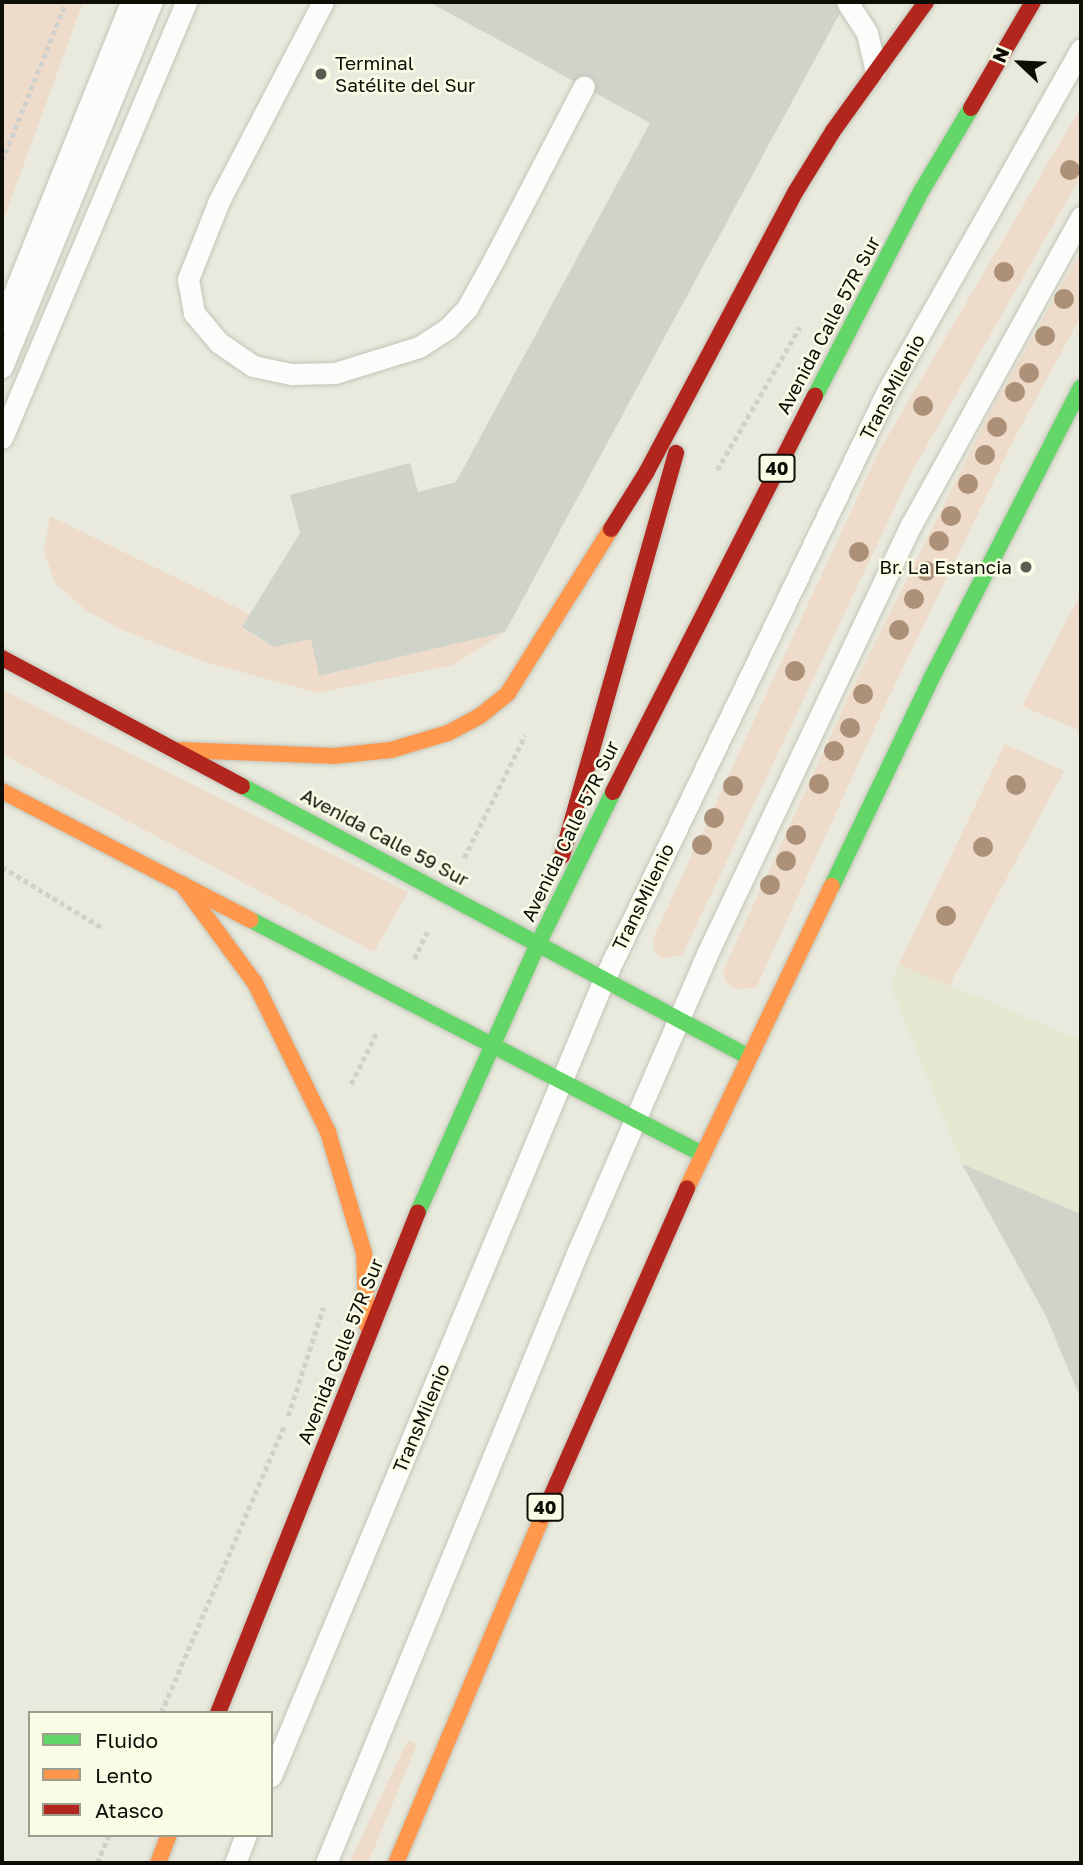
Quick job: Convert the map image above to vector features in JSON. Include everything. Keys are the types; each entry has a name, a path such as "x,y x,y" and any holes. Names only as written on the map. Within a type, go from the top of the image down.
{"main road":[{"path":"180,750 333,757 391,750 448,733 480,716 508,693 533,659 626,507 796,191 875,69 926,2"},
{"name":"Avenida Calle 57R Sur","path":"219,1711 367,1340 491,1045 538,944 691,633 922,190 1033,2"},
{"path":"538,944 653,524 701,370"},
{"name":"40","path":"396,1863 622,1326 747,1056 986,568 1081,387"},
{"name":"Avenida Calle 59 Sur","path":"2,658 180,750 747,1056"},
{"path":"2,791 702,1154"},
{"path":"182,884 255,983 328,1132 364,1253 367,1340"},
{"path":"158,1863 168,1837"}],"lane":[{"path":"2,323 131,2"},
{"path":"2,367 152,2"},
{"path":"2,438 186,2"},
{"path":"323,2 219,201 188,279 194,313 218,342 253,366 292,374 335,373 419,347 448,328 480,286 584,86"},
{"path":"847,2 867,33 875,69"},
{"name":"TransMilenio","path":"273,1771 604,979 887,392 1081,49"},
{"path":"326,1863 678,1019 911,525 1081,217"},
{"path":"235,1863 245,1837"}],"path":[{"path":"2,161 66,2"},
{"path":"328,1132 531,723"},
{"path":"2,867 101,927"},
{"path":"162,1711 288,1417 325,1300"},
{"path":"97,1863 108,1837"}],"shaded area":[{"path":"2,2 83,2 2,224"},
{"path":"1081,107 1081,176 911,473 682,955 662,959 654,951 653,939 878,453"},
{"path":"1081,251 1081,316 1015,437 886,703 756,988 735,989 726,982 723,971 854,685 987,418"},
{"path":"50,516 250,614 242,628 274,647 311,639 320,676 505,632 453,665 318,693 208,663 122,630 87,611 55,583 44,551"},
{"path":"1081,593 1081,731 1022,706"},
{"path":"2,690 408,892 374,952 2,754"},
{"path":"1005,744 1064,771 949,986 899,964"},
{"path":"899,964 1081,1040 1081,1399 1045,1314 962,1164 891,987"},
{"path":"408,1740 417,1744 368,1863 349,1863"}],"building":[{"path":"429,2 846,2 505,632 319,676 311,639 274,647 242,627 300,533 290,495 410,463 418,492 456,482 650,123"},
{"path":"962,1164 1081,1214 1081,1399 1045,1314"}],"traffic: fast":[{"path":"815,396 922,190 971,108"},
{"path":"832,886 931,679 1081,387"},
{"path":"242,786 747,1056"},
{"path":"418,1212 538,944 613,792"},
{"path":"251,920 702,1154"}],"traffic: slow":[{"path":"180,750 333,756 391,750 448,733 480,716 508,693 611,529"},
{"path":"2,791 251,920"},
{"path":"182,884 255,983 328,1132 364,1253 367,1326"},
{"path":"687,1188 832,886"},
{"path":"396,1863 543,1515"},
{"path":"158,1863 168,1837"}],"traffic: jam":[{"path":"611,529 646,473 796,191 833,131 926,2"},
{"path":"971,108 1033,2"},
{"path":"613,792 815,396"},
{"path":"562,856 676,453"},
{"path":"2,658 242,786"},
{"path":"543,1515 687,1188"},
{"path":"219,1711 418,1212"}],"place":[{"name":"Terminal Satélite del Sur","path":"321,74"},
{"name":"Br. La Estancia","path":"1026,567"}]}
